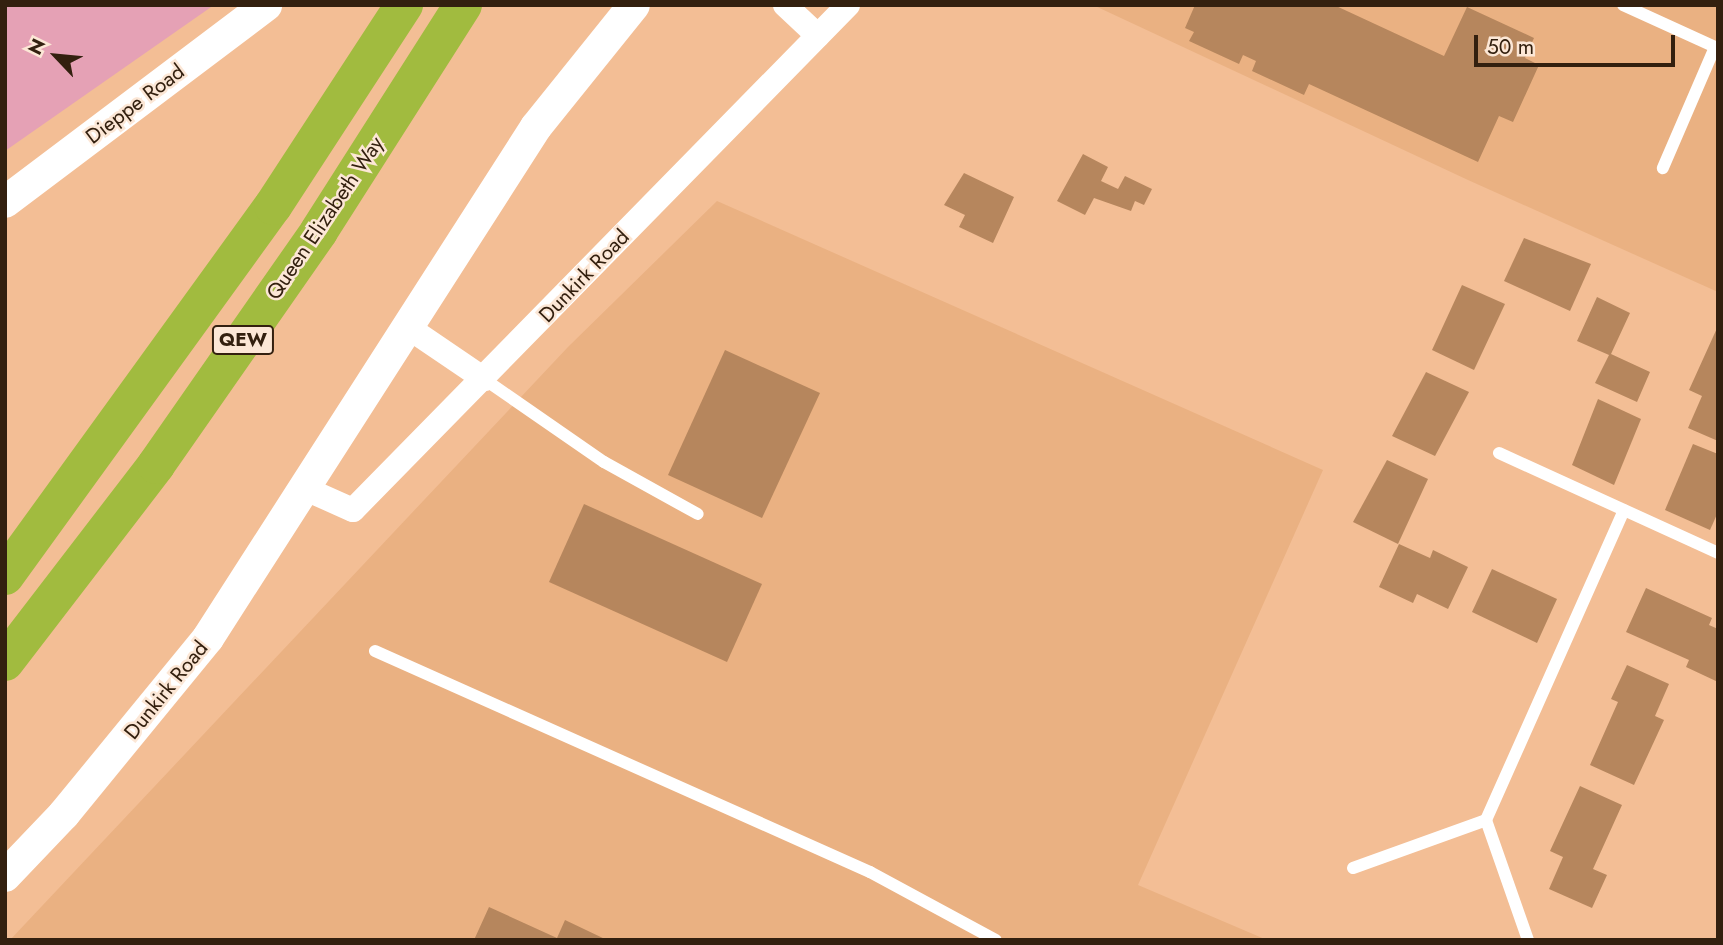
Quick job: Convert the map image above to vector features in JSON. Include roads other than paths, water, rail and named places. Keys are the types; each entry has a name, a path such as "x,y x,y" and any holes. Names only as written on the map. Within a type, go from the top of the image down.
{"highway":[{"name":"QEW","path":"5,576 273,206 404,5"},
{"name":"Queen Elizabeth Way","path":"5,662 172,442 319,231 463,5"}],"street":[{"name":"Dieppe Road","path":"5,202 266,5"},
{"name":"Dunkirk Road","path":"5,876 175,680 307,490 536,127 634,5"},
{"path":"785,5 818,36"},
{"name":"Dunkirk Road","path":"307,490 353,510 848,5"},
{"path":"410,328 484,379"}],"lane":[{"path":"1623,5 1717,46 1663,168"},
{"path":"484,379 604,462 698,514"},
{"path":"1499,453 1718,553"},
{"path":"1528,940 1486,820 1624,510"},
{"path":"375,651 870,872 996,940"},
{"path":"1353,868 1486,820"}]}
